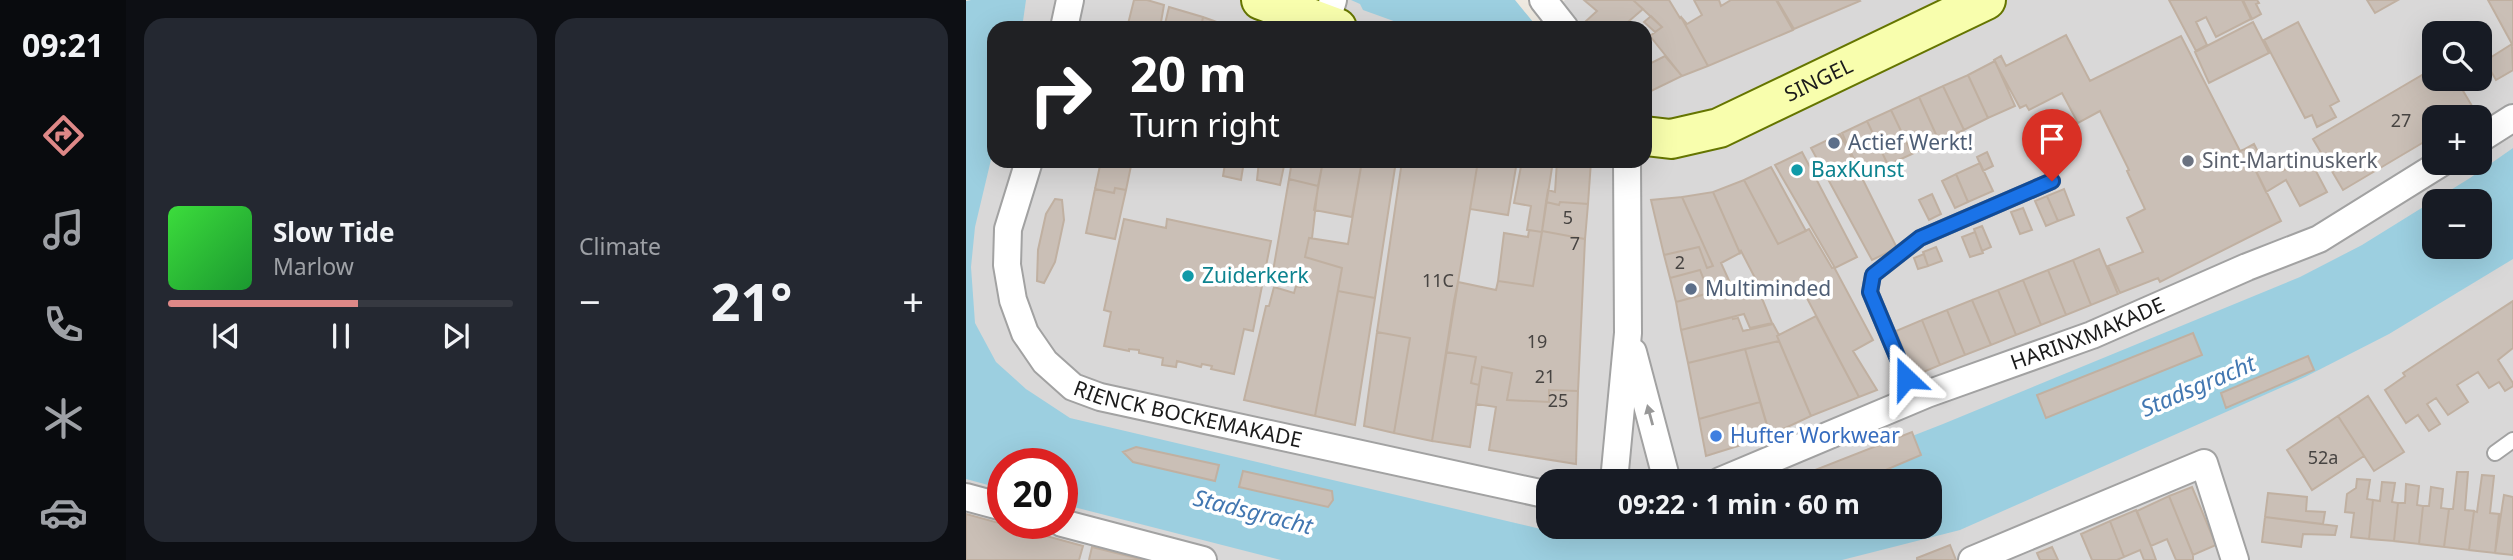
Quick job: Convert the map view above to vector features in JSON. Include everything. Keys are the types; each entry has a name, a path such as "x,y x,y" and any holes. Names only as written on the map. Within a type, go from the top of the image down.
{"main road":[{"path":"1261,0 1332,17"},
{"name":"SINGEL","path":"1652,137 1671,139 1719,128 1986,0"}],"street":[{"path":"1066,21 1070,0"},
{"path":"1543,0 1560,21"},
{"path":"2492,131 2513,118"},
{"name":"RIENCK BOCKEMAKADE","path":"1027,168 1008,229 1007,265 1013,300 1025,333 1045,362 1073,387 1100,397 1536,492"},
{"path":"1615,469 1628,333 1627,168"},
{"name":"HARINXMAKADE","path":"1749,469 1915,399 2092,335 2247,267 2319,239 2422,175"},
{"path":"1628,333 1664,469"},
{"path":"1972,560 2204,463 2235,560"},
{"path":"966,497 987,503"},
{"path":"1078,527 1203,560"}],"lane":[{"path":"1915,399 1870,292 1873,275 1920,238 2052,181"},
{"path":"2495,453 2513,440"}],"shaded area":[{"path":"1017,0 1491,0 1514,21 1012,21"},
{"path":"1565,0 2513,0 2513,160 2492,171 2492,105 2422,105 2422,175 2484,175 2457,189 2422,189 2422,210 2337,271 1900,469 1536,469 1536,534 1128,468 974,349 966,214 987,126 987,168 1652,168 1652,21 1542,21"},
{"path":"2513,242 2513,560 1807,560 1885,539 1942,539 1942,521 2478,259 2492,259 2492,252"},
{"path":"966,454 987,460 987,539 1078,539 1078,486 1340,560 966,560"},
{"path":"1569,539 1664,539 1631,549"}],"water":[{"name":"Stadsgracht","path":"1026,0 1023,21 987,21 989,168 975,227 971,267 975,323 996,362 1026,389 1070,418 1536,528 1536,539 1925,539 1842,560 1281,560 1078,508 1078,448 987,448 987,485 966,479 966,1"},
{"path":"1351,0 1515,0 1532,21 1394,21 1363,10 1360,4"},
{"name":"Stadsgracht","path":"2513,148 2513,259 2389,334 2305,377 1960,530 1942,535 1942,469 1828,469 2300,277 2362,245 2422,208 2422,259 2492,259 2492,189 2452,189 2474,175 2492,175 2492,163"}],"building":[{"path":"1134,0 1147,0 1164,5 1161,21 1129,21"},
{"path":"1584,0 1633,0 1643,9 1629,21 1586,21 1597,11"},
{"path":"1633,0 1669,0 1708,66 1682,76 1652,38 1652,34 1662,27"},
{"path":"1694,0 1719,0 1721,6 1731,0 1776,0 1793,30 1708,66 1681,17 1687,24 1702,15"},
{"path":"1777,0 1859,0 1860,1 1794,29"},
{"path":"2169,0 2242,0 2251,19 2216,37 2206,17 2196,22 2207,45 2196,51"},
{"path":"2243,0 2257,0 2261,14 2252,19"},
{"path":"2367,0 2398,0 2375,13"},
{"path":"2488,0 2513,0 2513,46 2512,44"},
{"path":"1169,7 1203,17 1202,21 1166,21"},
{"path":"1651,16 1662,27 1655,32 1652,29 1652,21 1645,21"},
{"path":"2253,22 2269,53 2209,83 2195,52"},
{"path":"2298,22 2339,101 2330,106 2336,117 2317,127 2312,115 2305,118 2264,40"},
{"name":"Sint-Martinuskerk","path":"2066,35 2090,81 2181,36 2240,151 2245,149 2281,221 2160,282 2158,278 2120,293 2108,266 2143,252 2127,218 2145,209 2100,111 2078,123 2062,93 2029,110 2026,105 2020,108 1994,60 2001,56 2006,66"},
{"path":"2512,44 2513,70 2496,80 2492,73 2492,57"},
{"path":"1665,56 1682,76 1652,91 1652,62"},
{"path":"1995,61 2015,106 1988,118 1968,75"},
{"path":"1968,75 1988,118 1964,130 1943,86"},
{"path":"2422,75 2422,91 2463,91 2471,105 2422,105 2422,143 2343,190 2313,139"},
{"path":"1943,86 1964,130 1939,141 1919,97"},
{"path":"1919,97 1939,141 1912,154 1891,110"},
{"path":"1891,110 1912,154 1888,165 1867,121"},
{"path":"1867,121 1888,165 1862,177 1842,133"},
{"path":"1840,134 1897,248 1872,260 1811,148"},
{"path":"2254,144 2265,166 2270,164 2273,170 2280,167 2282,171 2309,158 2327,192 2300,206 2286,180 2266,192 2245,149"},
{"path":"1802,152 1857,257 1835,268 1775,165"},
{"path":"1987,152 1993,166 1983,171 1977,157"},
{"path":"1980,163 1993,191 1968,202 1956,174"},
{"path":"1771,167 1806,231 1778,244 1744,180"},
{"path":"1100,168 1131,168 1126,190 1115,188 1114,193 1095,189"},
{"path":"1224,168 1243,168 1241,180 1223,176"},
{"path":"1258,168 1284,168 1280,185 1257,180"},
{"path":"1291,168 1322,168 1318,186 1289,179"},
{"path":"1322,168 1361,168 1352,217 1314,210"},
{"path":"1361,168 1395,168 1375,298 1338,291 1342,268 1305,257 1309,238 1348,244"},
{"path":"1401,168 1477,168 1432,441 1394,433 1410,338 1377,332"},
{"path":"1477,168 1516,168 1508,215 1470,209"},
{"path":"1521,168 1552,168 1542,232 1527,230 1531,206 1514,203"},
{"path":"1557,168 1591,168 1588,204 1560,202 1559,205 1546,202 1548,190 1555,192"},
{"path":"1956,174 1968,202 1955,208 1942,181"},
{"path":"1289,179 1318,186 1312,238 1309,238 1305,257 1342,268 1315,416 1244,400 1266,306 1269,306 1274,287 1294,293 1296,286 1301,287 1302,283 1272,277"},
{"path":"1744,180 1778,244 1809,229 1832,268 1834,267 1873,340 1853,351 1877,390 1859,397 1799,283 1766,299 1741,251 1740,253 1713,192"},
{"path":"1115,188 1126,190 1115,239 1086,233 1095,189 1114,193"},
{"path":"2064,189 2074,215 2058,221 2047,196"},
{"path":"1713,192 1740,253 1721,263 1732,287 1709,293 1700,270 1670,278 1664,255 1699,247 1707,268 1713,266 1682,197"},
{"path":"1932,194 1941,214 1929,220 1919,200"},
{"path":"2047,196 2058,221 2046,226 2035,201"},
{"path":"1682,197 1713,266 1707,268 1699,247 1664,255 1651,200"},
{"path":"1055,199 1062,200 1064,220 1055,262 1044,283 1037,281 1038,250 1046,214"},
{"path":"1546,202 1559,205 1560,202 1588,204 1585,239 1542,231"},
{"path":"2023,208 2032,230 2020,234 2011,212"},
{"name":"Zuiderkerk","path":"1124,219 1166,228 1167,219 1271,241 1253,331 1244,329 1234,374 1202,364 1201,367 1177,361 1176,367 1162,365 1163,358 1139,353 1139,350 1129,351 1104,346 1111,312 1104,310"},
{"path":"1982,226 1991,247 1982,251 1974,229"},
{"path":"1529,230 1542,232 1533,286 1498,281 1504,233 1528,237"},
{"path":"1542,231 1585,239 1578,391 1549,390 1549,402 1507,400 1512,373 1482,367 1479,385 1471,383 1476,357 1446,352 1454,301 1458,282 1496,290 1498,281 1533,286"},
{"path":"1975,232 1983,253 1970,257 1962,237"},
{"path":"1936,247 1942,261 1928,266 1923,252"},
{"path":"2099,249 2118,294 2091,305 2073,260"},
{"path":"1924,254 1928,266 1918,269 1914,258"},
{"path":"2073,260 2091,305 2066,315 2048,270"},
{"path":"1700,270 1709,293 1676,302 1670,278"},
{"path":"2048,270 2066,315 2041,325 2023,280"},
{"path":"2023,280 2041,325 2016,335 1998,290"},
{"path":"1755,281 1772,323 1750,328 1744,314 1681,330 1676,302"},
{"path":"1998,290 2016,335 1991,345 1972,300"},
{"path":"1338,291 1375,298 1355,425 1315,416"},
{"path":"1972,300 1991,345 1965,355 1947,310"},
{"path":"2513,301 2513,348 2498,360 2513,386 2505,391 2499,382 2489,388 2478,372 2457,385 2468,402 2448,415 2436,398 2427,404 2440,424 2429,431 2418,415 2406,423 2385,390 2405,376 2403,373"},
{"path":"1947,310 1965,355 1940,365 1922,320"},
{"path":"1816,316 1859,397 1811,416 1777,336"},
{"path":"1738,318 1743,331 1773,324 1779,341 1688,363 1681,330"},
{"path":"1922,320 1940,365 1914,376 1896,331"},
{"path":"1377,332 1410,338 1394,433 1364,426"},
{"path":"2193,333 2202,355 2046,418 2037,395"},
{"path":"1779,341 1811,416 1770,435 1745,349"},
{"path":"1745,349 1760,402 1699,419 1688,363"},
{"path":"1446,352 1476,357 1471,383 1479,385 1470,447 1432,441"},
{"path":"2308,356 2314,370 2226,408 2221,393"},
{"path":"1482,367 1512,373 1507,400 1549,402 1549,390 1578,391 1576,464 1489,450 1496,407 1476,404"},
{"path":"2368,396 2404,452 2374,471 2338,416"},
{"path":"1760,402 1770,436 1706,456 1699,419"},
{"path":"2338,416 2364,456 2312,490 2287,450"},
{"path":"1912,432 1921,455 1888,469 1818,469"},
{"path":"1136,447 1219,465 1215,481 1133,462 1123,452"},
{"path":"1243,471 1332,491 1333,500 1328,507 1239,487"},
{"path":"2457,472 2468,472 2465,510 2474,511 2469,550 2444,547 2449,509 2453,509"},
{"path":"2482,475 2494,476 2490,513 2499,514 2495,553 2469,550"},
{"path":"2357,479 2370,480 2367,499 2373,500 2369,539 2351,537 2354,513 2345,512 2347,494 2356,488"},
{"path":"2382,482 2395,483 2392,502 2398,503 2394,541 2369,539 2373,500 2380,501"},
{"path":"2406,484 2419,486 2417,505 2423,506 2419,544 2394,541 2398,503 2405,503"},
{"path":"2192,487 2216,545 2193,555 2169,496"},
{"path":"2431,487 2443,489 2441,508 2449,509 2444,547 2419,544 2423,506 2429,506"},
{"path":"2268,493 2307,497 2306,511 2325,512 2323,524 2265,517"},
{"path":"2504,495 2513,497 2513,555 2495,553"},
{"path":"2169,496 2193,560 2176,560 2167,539 2151,546 2137,511"},
{"path":"2136,510 2156,560 2144,560 2140,550 2124,557 2110,521"},
{"path":"966,514 987,520 987,539 1057,539 1083,546 1079,560 966,560"},
{"path":"2265,517 2337,526 2335,535 2303,534 2301,547 2262,542"},
{"path":"2110,521 2124,557 2117,560 2092,560 2081,534"},
{"path":"1950,545 1956,560 1917,560 1917,558"},
{"path":"1092,547 1144,560 1089,560"},
{"path":"2052,547 2058,560 2040,560 2037,553"}],"place":[{"name":"Actief Werkt!","path":"1834,143"},
{"name":"Sint-Martinuskerk","path":"2188,161"},
{"name":"BaxKunst","path":"1797,170"},
{"name":"Zuiderkerk","path":"1188,276"},
{"name":"Multiminded","path":"1691,289"},
{"name":"Hufter Workwear","path":"1716,436"}],"route":[{"path":"1906,378 1870,292 1873,275 1920,238 2052,181"}]}
